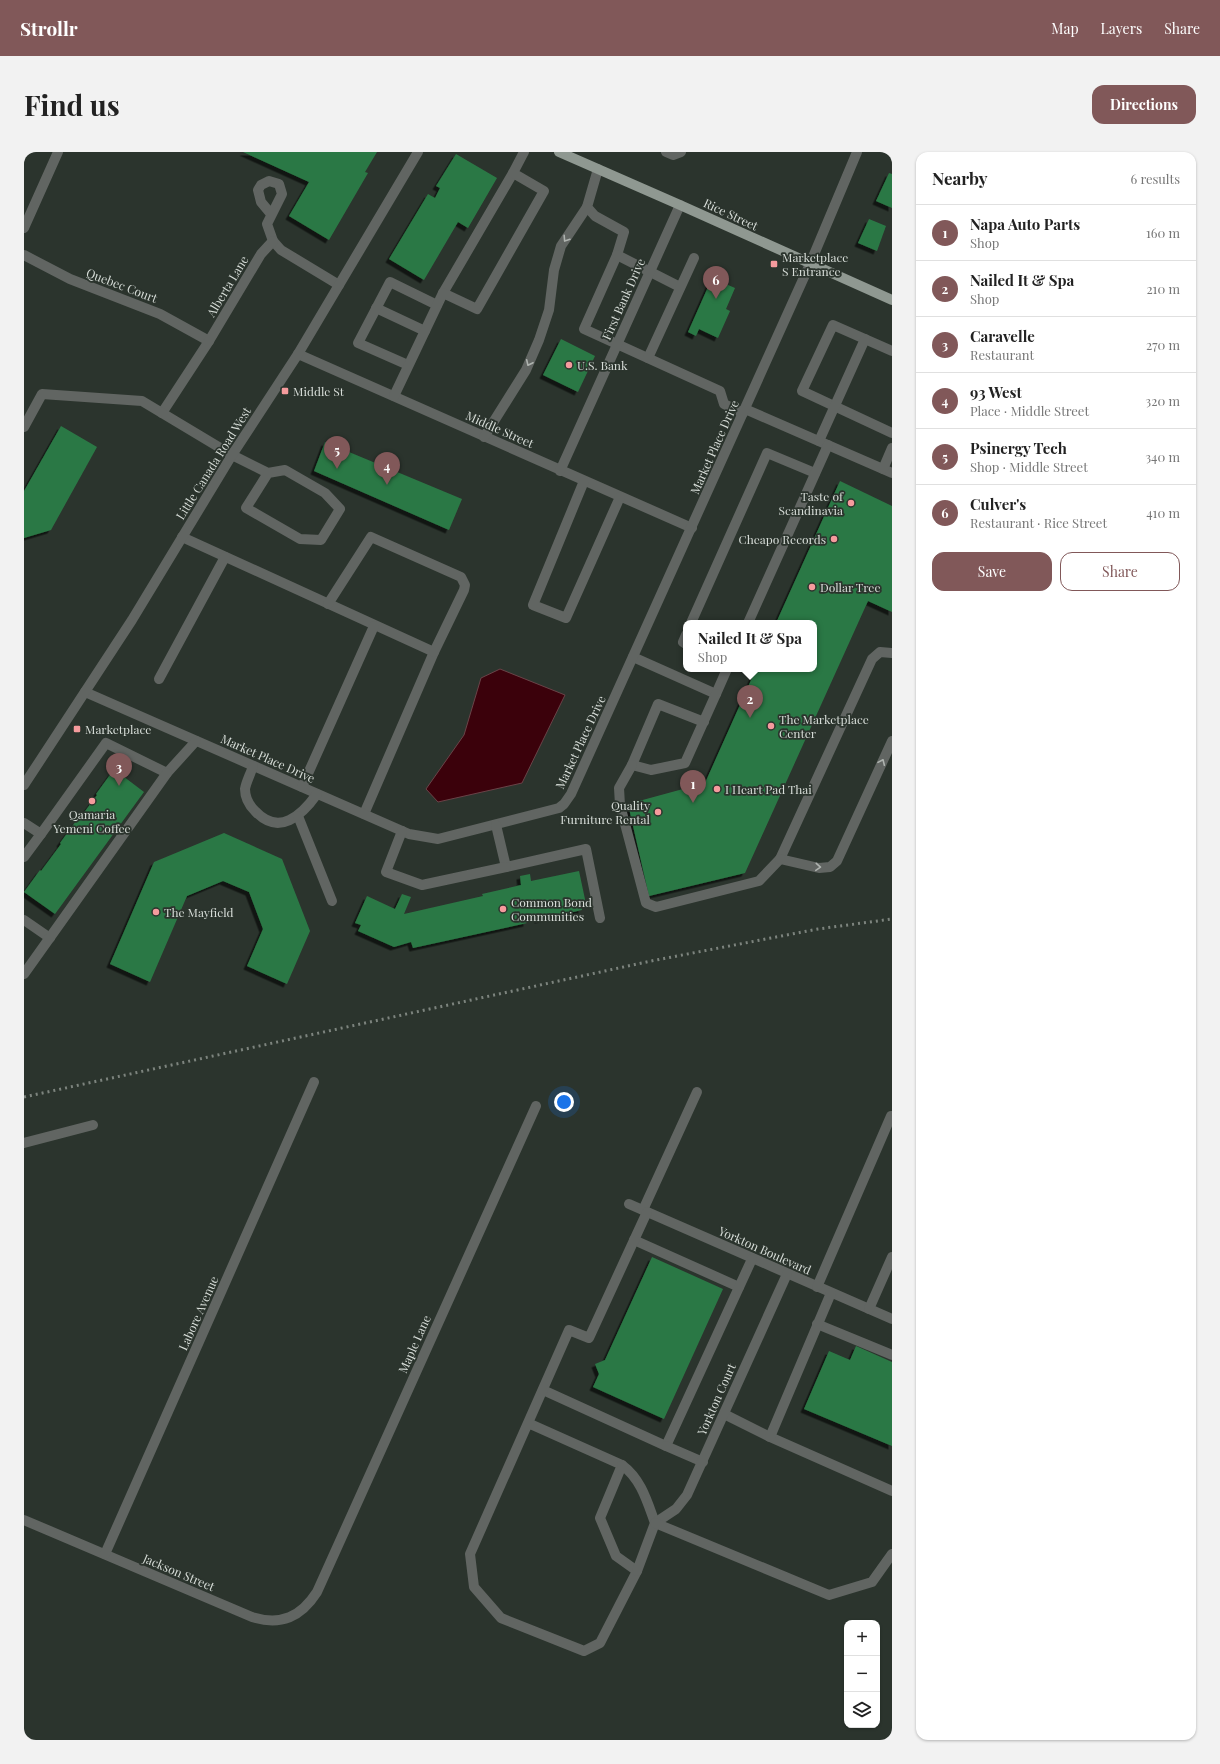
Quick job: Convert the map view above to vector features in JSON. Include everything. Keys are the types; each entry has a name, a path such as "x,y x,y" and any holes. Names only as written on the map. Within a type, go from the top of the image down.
{"main road":[{"name":"Rice Street","path":"559,152 680,204 892,300"}],"street":[{"path":"24,228 58,152"},
{"name":"Little Canada Road West","path":"24,785 132,620 232,455 298,354 418,152"},
{"path":"394,396 437,305 524,152"},
{"path":"666,152 673,155 682,152"},
{"name":"Market Place Drive","path":"85,692 409,834 438,839 554,810 564,804 568,799 692,528 810,264 857,152"},
{"path":"484,437 526,370 539,340 549,310 554,270 561,246 587,207 598,169"},
{"path":"443,294 477,309 544,191 513,173"},
{"name":"First Bank Drive","path":"560,470 680,204"},
{"path":"587,207 595,216 624,232 617,255 584,329 720,391 724,404 824,443 887,471 892,448"},
{"path":"271,214 267,224 273,241 281,250 339,285"},
{"name":"Alberta Lane","path":"162,413 209,341 261,254 273,241"},
{"name":"Quebec Court","path":"24,255 70,279 160,314 209,341"},
{"path":"617,255 680,287"},
{"path":"648,358 694,258"},
{"path":"408,365 358,343 390,282 437,305"},
{"path":"376,308 425,331"},
{"path":"892,351 833,325 802,391 892,433"},
{"path":"749,620 815,473 835,407 865,339"},
{"name":"Middle Street","path":"298,354 692,528"},
{"path":"24,427 42,394 142,402 232,455 268,473 285,470 324,493 340,509 321,540 300,539 246,508 268,473"},
{"path":"692,620 767,453 815,473"},
{"path":"584,481 533,605 566,618 620,496"},
{"path":"182,537 374,626 434,652"},
{"path":"328,604 371,537 461,577 465,585 434,652 364,814"},
{"path":"159,679 225,557"},
{"path":"302,787 374,626"},
{"path":"704,722 658,704 632,765 619,788 620,805 646,903 656,907 759,880 780,859 872,659 880,652 892,653"},
{"path":"633,657 716,694"},
{"path":"632,765 651,770 685,763 726,672"},
{"path":"24,974 167,773 196,741"},
{"path":"780,859 819,868 830,867 837,861 892,741"},
{"path":"24,857 106,743 167,773"},
{"path":"253,766 245,789 247,800 252,808 268,821 286,822 298,816 317,794"},
{"path":"298,816 332,901"},
{"path":"24,823 41,834"},
{"path":"496,825 506,867"},
{"path":"402,831 386,872 422,885 586,849 600,918"},
{"path":"24,920 50,938"},
{"name":"Labore Avenue","path":"105,1554 314,1082"},
{"path":"656,1523 637,1571 600,1644 584,1651 501,1618 474,1587 470,1554 569,1330 590,1338 634,1240 645,1211 697,1092"},
{"name":"Maple Lane","path":"317,1592 536,1106"},
{"path":"817,1287 891,1116"},
{"path":"24,1143 93,1125"},
{"name":"Yorkton Boulevard","path":"628,1204 892,1319"},
{"path":"634,1240 739,1286"},
{"path":"666,1446 752,1258"},
{"path":"869,1309 891,1260"},
{"name":"Yorkton Court","path":"656,1523 676,1509 687,1495 786,1274"},
{"path":"770,1437 831,1293"},
{"path":"817,1324 892,1355"},
{"path":"543,1390 702,1462"},
{"path":"724,1414 770,1437 892,1491"},
{"path":"528,1423 622,1465 631,1472 638,1482 656,1523 829,1595 872,1582 892,1554"},
{"path":"622,1465 600,1518 616,1556 637,1571"},
{"name":"Jackson Street","path":"24,1520 260,1620 275,1621 289,1618 309,1604 317,1592"}],"shaded area":[{"path":"500,669 565,695 522,783 438,802 426,789 464,735 481,678"}],"building":[{"path":"243,152 377,152 365,172 368,173 329,240 289,216 309,182"},
{"path":"456,154 497,178 468,228 458,222 424,280 389,259 428,194 435,198 440,188 436,186"},
{"path":"889,173 892,174 892,208 876,201"},
{"path":"869,219 886,226 877,251 858,243"},
{"path":"712,278 735,288 726,309 730,311 718,338 699,329 696,336 688,332"},
{"name":"U.S. Bank","path":"561,339 595,356 578,392 543,375"},
{"path":"61,426 97,447 51,530 24,538 24,491"},
{"path":"325,442 462,499 449,530 314,471"},
{"name":"The Marketplace Center","path":"840,481 892,506 892,612 868,601 745,873 649,896 628,804 705,783 755,672 817,672 817,620 777,620"},
{"path":"115,770 144,792 55,914 24,892 97,795 96,794 112,772 113,773"},
{"name":"The Mayfield","path":"224,833 282,859 310,931 287,984 247,966 263,929 249,892 223,881 187,896 150,982 110,964 154,862"},
{"name":"Common Bond Communities","path":"579,871 586,904 581,905 582,910 538,920 537,917 526,919 527,923 413,948 411,942 394,947 358,931 361,925 355,923 367,896 395,909 402,894 411,897 404,914 483,896 482,894 521,885 520,876 530,874 531,881"},
{"path":"652,1257 723,1289 664,1419 593,1387 599,1374 595,1364 605,1360"},
{"path":"856,1346 892,1362 892,1446 804,1409 829,1351 850,1360"}],"railway":[{"path":"24,1097 651,961 818,929 892,919"}],"place":[{"name":"Marketplace S Entrance","path":"774,264"},
{"name":"Culver's","path":"716,299"},
{"name":"U.S. Bank","path":"569,365"},
{"name":"Middle St","path":"285,391"},
{"name":"Psinergy Tech","path":"337,469"},
{"name":"93 West","path":"387,485"},
{"name":"Taste of Scandinavia","path":"851,503"},
{"name":"Cheapo Records","path":"834,539"},
{"name":"Dollar Tree","path":"812,587"},
{"name":"Nailed It & Spa","path":"750,718"},
{"name":"The Marketplace Center","path":"771,726"},
{"name":"Marketplace","path":"77,729"},
{"name":"Caravelle","path":"119,786"},
{"name":"I Heart Pad Thai","path":"717,789"},
{"name":"Qamaria Yemeni Coffee","path":"92,801"},
{"name":"Napa Auto Parts","path":"693,803"},
{"name":"Quality Furniture Rental","path":"658,812"},
{"name":"Common Bond Communities","path":"503,909"},
{"name":"The Mayfield","path":"156,912"}]}
